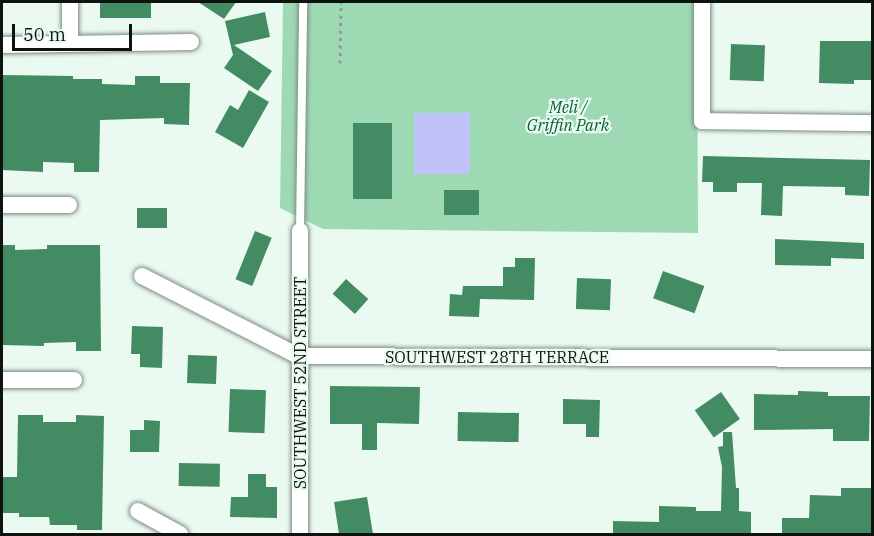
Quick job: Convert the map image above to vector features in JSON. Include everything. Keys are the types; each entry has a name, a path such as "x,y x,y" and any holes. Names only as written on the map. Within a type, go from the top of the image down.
{"street":[{"path":"70,2 70,43"},
{"path":"702,2 702,122 873,123"},
{"path":"2,45 191,42"},
{"path":"2,205 69,205"},
{"name":"SOUTHWEST 52ND STREET","path":"300,231 298,356 300,534"},
{"name":"SOUTHWEST 28TH TERRACE","path":"142,276 298,356 873,359"},
{"path":"2,380 74,380"},
{"path":"138,512 180,534"}],"lane":[{"path":"300,231 303,2"}],"path":[{"path":"340,63 341,2"}],"green space":[{"name":"Meli / Griffin Park","path":"283,2 697,2 698,233 323,229 280,208"}],"water":[{"path":"414,113 470,113 470,174 414,174"}],"building":[{"path":"100,2 151,2 151,18 100,18"},
{"path":"198,2 236,2 224,19"},
{"path":"265,12 270,37 234,45 272,71 258,91 224,68 233,55 225,21"},
{"path":"820,41 873,41 873,80 854,80 854,84 819,83"},
{"path":"731,44 765,45 764,81 730,80"},
{"path":"2,75 73,76 73,79 102,79 102,84 135,85 135,76 160,76 160,83 190,83 189,125 164,124 164,118 100,120 99,172 74,172 74,163 43,162 43,172 2,170"},
{"path":"249,90 269,102 243,148 215,132 230,105 238,110"},
{"path":"353,123 392,123 392,199 353,199"},
{"path":"703,156 870,160 869,196 845,195 845,187 783,186 782,216 761,215 762,183 737,183 737,192 713,192 713,182 702,182"},
{"path":"444,190 479,190 479,215 444,215"},
{"path":"137,208 167,208 167,228 137,228"},
{"path":"255,231 272,238 252,286 236,279"},
{"path":"775,239 864,243 864,259 831,258 831,266 775,265"},
{"path":"2,245 15,245 15,250 47,249 47,245 100,245 101,351 76,351 76,342 44,343 44,346 2,345"},
{"path":"515,258 535,258 534,300 480,299 479,317 449,316 450,294 462,295 463,286 503,286 503,267 515,267"},
{"path":"663,271 704,286 694,313 653,298"},
{"path":"577,278 611,279 610,310 576,309"},
{"path":"346,279 368,299 355,314 333,294"},
{"path":"132,326 163,327 162,368 140,367 140,354 131,354"},
{"path":"188,355 217,356 216,384 187,383"},
{"path":"330,386 420,387 419,424 377,423 377,450 362,450 362,424 330,424"},
{"path":"230,389 266,390 264,433 228,432"},
{"path":"798,391 828,392 828,396 870,396 869,441 833,441 833,429 754,430 754,394 798,395"},
{"path":"721,392 740,419 714,437 695,410"},
{"path":"563,399 600,400 599,437 586,437 586,424 563,424"},
{"path":"458,412 519,413 518,442 457,441"},
{"path":"18,415 43,415 43,422 76,422 76,415 104,416 102,530 77,530 77,525 50,525 49,517 19,517 19,513 2,513 2,477 17,477"},
{"path":"144,420 160,421 159,452 130,452 130,430 144,430"},
{"path":"723,432 732,432 736,488 739,488 739,511 751,512 751,534 613,534 613,521 659,522 659,506 696,507 696,511 721,511 722,467 718,447 723,446"},
{"path":"179,463 220,464 220,487 179,486"},
{"path":"248,474 266,474 266,487 277,487 277,518 230,517 231,497 248,497"},
{"path":"841,488 873,488 873,534 782,534 782,518 809,518 810,495 841,496"},
{"path":"367,497 373,534 339,534 334,502"}]}
